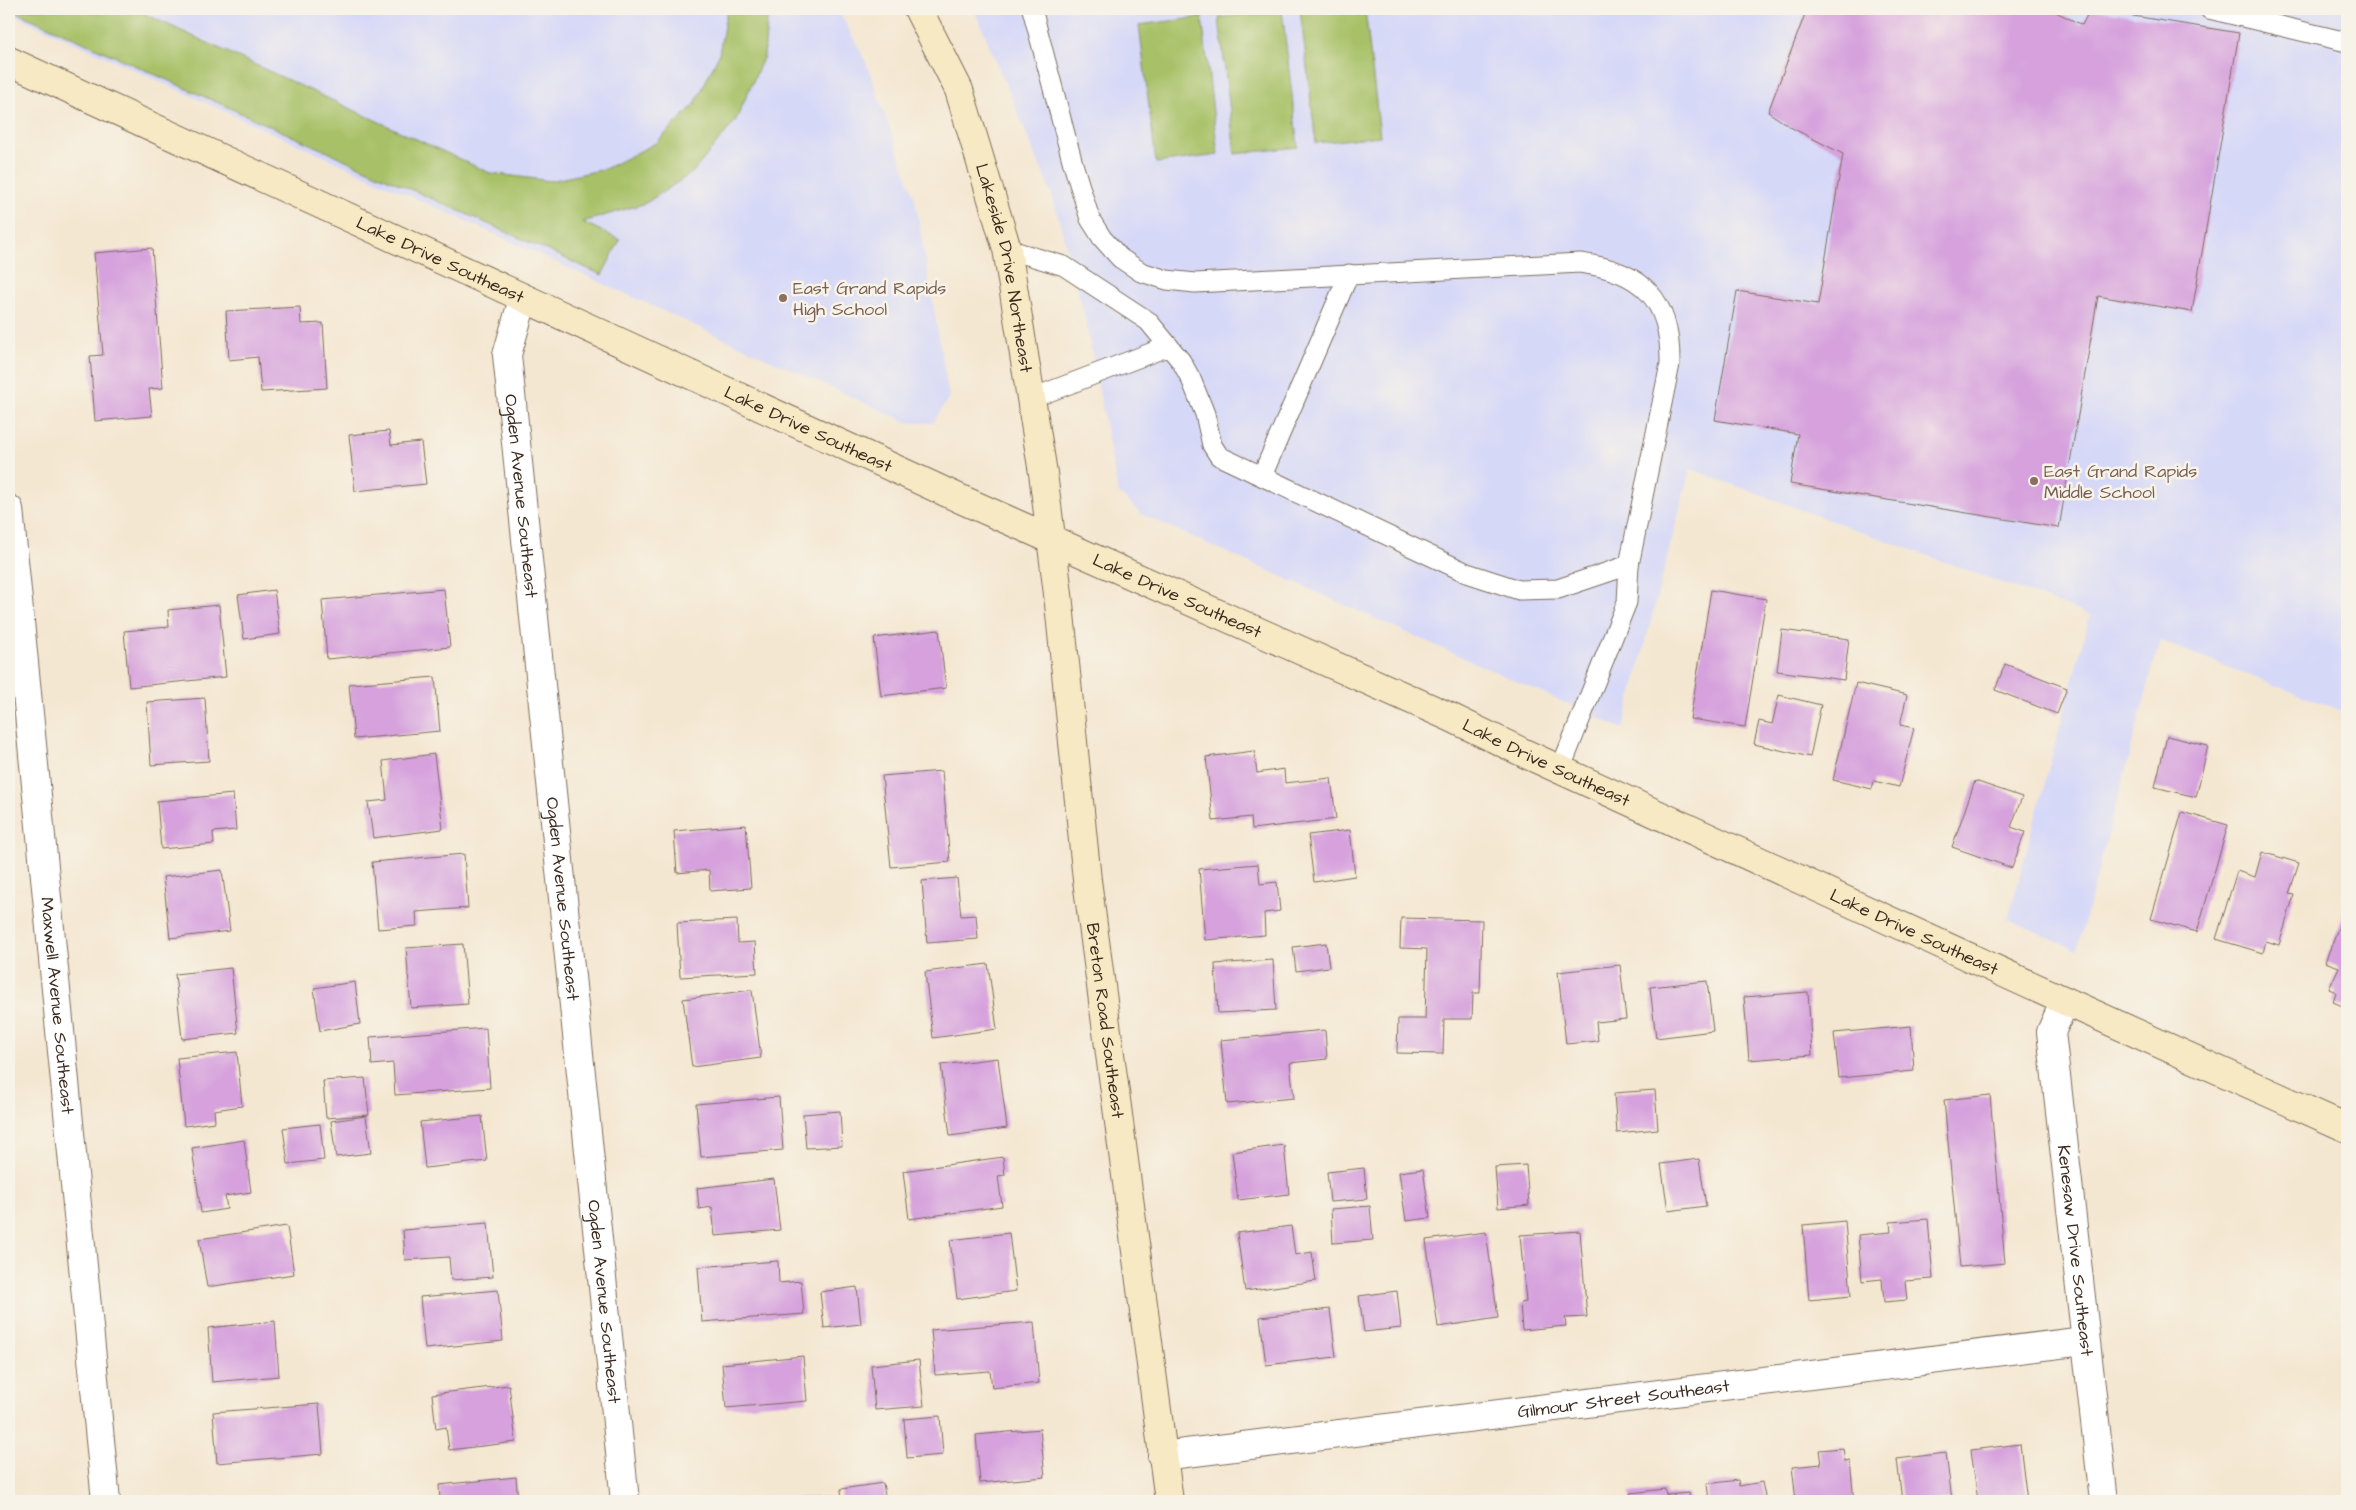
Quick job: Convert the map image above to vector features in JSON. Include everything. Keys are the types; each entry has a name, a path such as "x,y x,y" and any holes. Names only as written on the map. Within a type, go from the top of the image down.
{"main road":[{"name":"Lakeside Drive Northeast","path":"918,9 959,90 1007,249 1052,538"},
{"name":"Lake Drive Southeast","path":"9,61 523,299 1450,716 1560,770 2065,1002 2347,1128"},
{"name":"Breton Road Southeast","path":"1052,538 1087,880 1169,1501"}],"street":[{"name":"Ogden Avenue Southeast","path":"523,299 507,355 625,1501"},
{"name":"Maxwell Avenue Southeast","path":"9,509 106,1501"},
{"name":"Kenesaw Drive Southeast","path":"2065,1002 2051,1032 2084,1341 2104,1501"},
{"name":"Gilmour Street Southeast","path":"1162,1456 2084,1341"}],"lane":[{"path":"1032,9 1073,164 1090,219 1102,238 1120,258 1141,272 1167,280 1196,283 1580,263 1602,266 1622,274 1641,284 1657,301 1666,322 1670,342 1670,364 1629,565 1627,602 1560,770"},
{"path":"2209,9 2347,42"},
{"path":"1007,249 1064,266 1148,321 1169,346 1191,379 1205,414 1212,445 1219,456 1466,573 1518,590 1558,589 1629,565"},
{"path":"1262,476 1348,274"},
{"path":"1030,399 1169,346"}],"shaded area":[{"name":"East Grand Rapids High School","path":"9,9 838,9 866,62 915,199 949,397 933,423 909,423 9,13"},
{"name":"East Grand Rapids Middle School","path":"974,9 2347,9 2347,713 2160,641 2077,950 2008,919 2090,615 1690,469 1623,729 1141,514 1118,492 1086,321 1053,197"}],"green space":[{"path":"9,9 134,9 490,173 550,181 605,169 656,143 695,104 719,54 727,9 768,9 764,56 736,120 693,172 646,203 583,222 620,240 602,275"},
{"path":"1300,9 1365,9 1380,136 1316,143"},
{"path":"1282,10 1298,147 1235,154 1219,18"},
{"path":"1202,17 1218,155 1156,163 1139,25"}],"building":[{"name":"East Grand Rapids Middle School","path":"1807,9 2050,9 2082,25 2090,9 2239,33 2192,312 2098,296 2059,528 1790,484 1798,434 1715,420 1737,291 1818,304 1843,154 1792,128 1768,112"},
{"path":"152,248 163,388 149,389 152,416 95,421 90,356 103,355 94,253"},
{"path":"300,307 301,324 323,323 327,388 261,392 258,357 229,360 226,311"},
{"path":"389,431 391,445 421,442 426,484 355,491 349,435"},
{"path":"444,589 450,647 327,659 322,600"},
{"path":"274,590 280,634 244,639 238,595"},
{"path":"1711,590 1766,599 1745,727 1690,719"},
{"path":"219,605 226,677 129,687 124,631 169,627 168,610"},
{"path":"939,630 946,688 881,696 874,638"},
{"path":"1782,630 1849,639 1844,680 1777,671"},
{"path":"2005,664 2067,688 2057,714 1995,690"},
{"path":"435,677 440,731 354,739 349,684"},
{"path":"1856,683 1907,695 1900,725 1914,728 1899,787 1874,781 1872,789 1833,780"},
{"path":"1779,695 1821,705 1810,757 1754,744 1759,721 1772,724"},
{"path":"205,698 209,761 151,765 147,702"},
{"path":"2167,736 2208,746 2196,797 2155,787"},
{"path":"1254,751 1257,773 1284,769 1285,783 1331,778 1336,819 1252,829 1251,817 1213,821 1206,757"},
{"path":"434,754 443,829 373,838 368,802 387,800 383,761"},
{"path":"942,771 950,862 891,867 882,776"},
{"path":"1975,781 2022,797 2011,827 2025,832 2012,868 1952,847"},
{"path":"233,794 236,830 213,832 214,844 161,849 157,801"},
{"path":"2182,812 2228,825 2197,932 2151,919"},
{"path":"746,825 751,888 710,891 709,870 677,873 674,831"},
{"path":"1350,830 1355,876 1314,882 1308,835"},
{"path":"2262,852 2299,863 2289,894 2294,895 2279,945 2266,941 2263,953 2216,939 2237,871 2255,877"},
{"path":"464,854 468,908 416,912 417,926 378,929 372,862"},
{"path":"1258,864 1260,884 1277,882 1280,911 1264,913 1265,935 1205,940 1199,869"},
{"path":"222,870 230,931 170,938 163,877"},
{"path":"957,878 961,916 976,915 978,939 927,943 922,881"},
{"path":"2347,905 2347,1008 2333,1002 2336,992 2329,989 2339,967 2325,962"},
{"path":"1401,918 1482,920 1480,993 1473,993 1472,1019 1444,1019 1443,1054 1397,1053 1398,1019 1425,1019 1427,949 1400,948"},
{"path":"737,920 738,943 755,942 757,973 680,977 677,923"},
{"path":"1326,943 1329,967 1296,971 1293,947"},
{"path":"463,944 468,1004 411,1008 406,948"},
{"path":"1273,960 1276,1010 1218,1013 1215,964"},
{"path":"988,964 997,1029 933,1038 925,972"},
{"path":"1620,965 1626,1019 1596,1022 1598,1041 1566,1044 1558,972"},
{"path":"231,968 238,1033 182,1039 175,974"},
{"path":"1707,981 1713,1031 1656,1038 1650,987"},
{"path":"355,982 360,1024 320,1031 314,988"},
{"path":"752,990 761,1058 692,1067 683,999"},
{"path":"1808,992 1812,1055 1749,1060 1744,997"},
{"path":"1911,1026 1914,1071 1839,1078 1834,1033"},
{"path":"486,1028 490,1088 395,1095 393,1063 372,1065 370,1037"},
{"path":"1325,1030 1327,1059 1290,1063 1294,1098 1227,1104 1221,1040"},
{"path":"237,1052 242,1106 214,1110 215,1122 184,1126 177,1058"},
{"path":"998,1058 1007,1128 950,1136 941,1065"},
{"path":"365,1078 369,1115 326,1118 323,1081"},
{"path":"1655,1090 1658,1129 1617,1133 1614,1093"},
{"path":"1990,1095 2005,1263 1960,1267 1944,1100"},
{"path":"779,1097 783,1150 701,1157 696,1104"},
{"path":"840,1111 842,1146 806,1148 803,1114"},
{"path":"366,1116 371,1153 336,1157 331,1121"},
{"path":"482,1116 487,1161 425,1168 420,1122"},
{"path":"320,1124 324,1160 288,1164 283,1128"},
{"path":"244,1140 251,1192 225,1196 227,1209 201,1213 192,1148"},
{"path":"1284,1145 1289,1194 1238,1200 1232,1152"},
{"path":"1003,1157 1005,1175 998,1176 1002,1206 909,1219 903,1171"},
{"path":"1699,1159 1706,1206 1668,1211 1661,1164"},
{"path":"1526,1165 1529,1205 1498,1208 1495,1167"},
{"path":"1364,1168 1367,1199 1330,1202 1327,1172"},
{"path":"1423,1169 1430,1218 1406,1221 1399,1172"},
{"path":"774,1179 780,1230 715,1236 712,1207 699,1209 697,1188"},
{"path":"1370,1206 1373,1240 1333,1243 1331,1209"},
{"path":"1928,1219 1933,1279 1905,1281 1907,1300 1884,1302 1882,1279 1862,1281 1858,1235 1891,1232 1890,1222"},
{"path":"1845,1221 1851,1296 1809,1300 1803,1225"},
{"path":"488,1223 493,1277 451,1280 449,1257 405,1260 403,1230"},
{"path":"287,1226 294,1274 207,1287 199,1239"},
{"path":"1291,1226 1295,1255 1312,1252 1316,1281 1245,1291 1237,1233"},
{"path":"1580,1231 1587,1317 1565,1318 1566,1326 1522,1330 1520,1303 1526,1302 1520,1235"},
{"path":"1486,1232 1498,1318 1438,1327 1426,1240"},
{"path":"1009,1233 1016,1291 957,1299 950,1240"},
{"path":"778,1261 779,1283 801,1281 804,1314 702,1322 698,1267"},
{"path":"857,1287 861,1324 824,1328 820,1292"},
{"path":"498,1290 503,1341 425,1349 420,1297"},
{"path":"1397,1291 1401,1328 1364,1332 1359,1296"},
{"path":"1330,1309 1336,1357 1266,1365 1260,1317"},
{"path":"275,1321 279,1376 212,1382 208,1328"},
{"path":"1034,1322 1039,1383 992,1388 990,1371 935,1375 931,1330"},
{"path":"803,1356 807,1401 726,1408 722,1364"},
{"path":"919,1360 924,1406 875,1410 871,1365"},
{"path":"509,1385 516,1442 449,1450 446,1427 436,1429 432,1394"},
{"path":"319,1404 323,1454 217,1463 213,1412"},
{"path":"940,1416 943,1455 907,1458 904,1419"},
{"path":"1040,1429 1045,1477 980,1483 976,1435"},
{"path":"2020,1444 2027,1501 1978,1501 1971,1450"},
{"path":"1843,1448 1845,1461 1850,1460 1854,1501 1796,1501 1792,1467 1821,1464 1819,1450"},
{"path":"1946,1453 1952,1500 1902,1501 1897,1459"},
{"path":"516,1477 518,1501 440,1501 439,1485"},
{"path":"1738,1480 1739,1486 1762,1482 1766,1501 1709,1501 1707,1484"},
{"path":"883,1483 886,1501 842,1501 841,1489"},
{"path":"1665,1489 1666,1495 1689,1493 1690,1501 1631,1501 1630,1493"},
{"path":"829,1497 829,1501 799,1501 799,1498"}],"place":[{"name":"East Grand Rapids High School","path":"783,298"},
{"name":"East Grand Rapids Middle School","path":"2034,481"}]}
